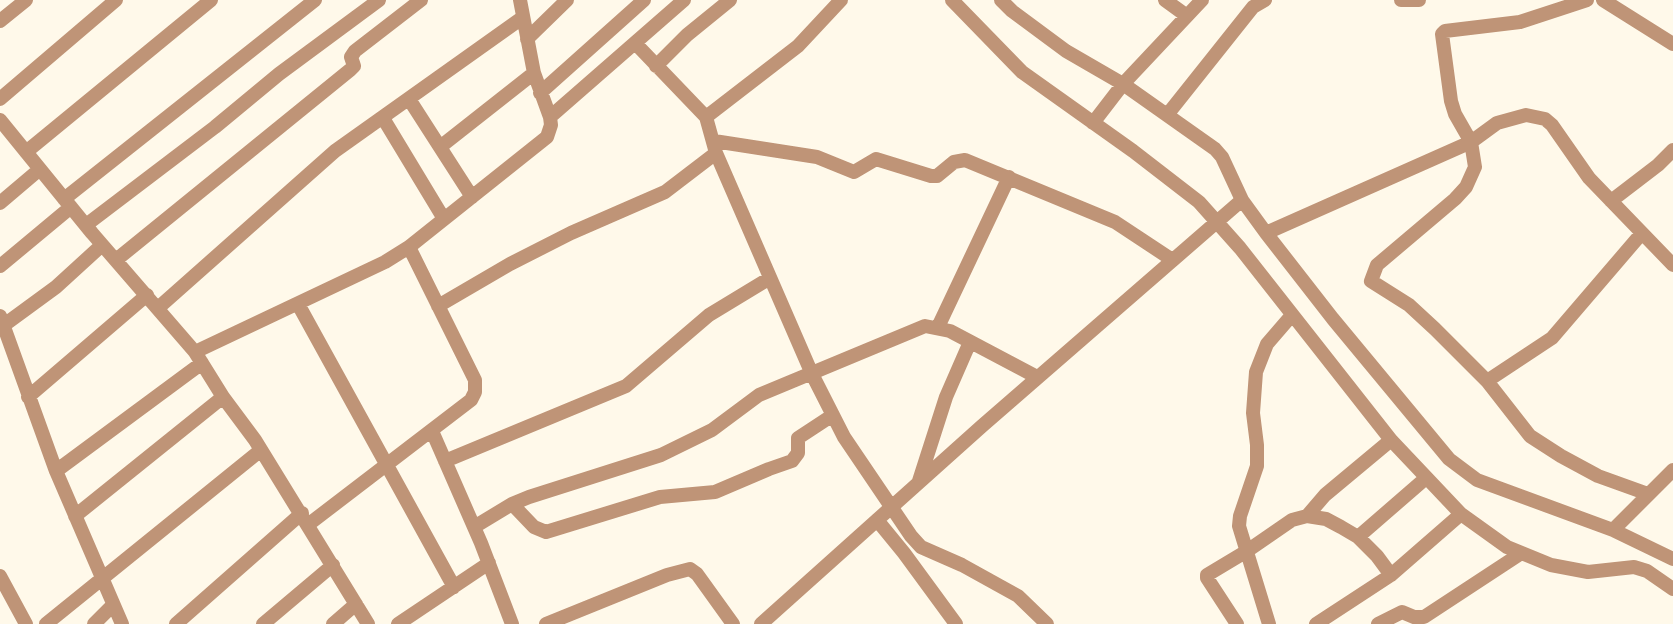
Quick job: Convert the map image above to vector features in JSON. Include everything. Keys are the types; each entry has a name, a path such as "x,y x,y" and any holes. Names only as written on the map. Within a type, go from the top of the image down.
{"street":[{"path":"0,21 26,0"},
{"path":"0,99 116,0"},
{"path":"26,152 211,0"},
{"path":"0,266 67,203 315,0"},
{"path":"86,226 279,74 379,0"},
{"path":"116,260 353,67 351,57 355,51 421,0"},
{"path":"55,471 198,358 298,304 385,262 409,247 547,137 551,125 550,117 534,74 520,0"},
{"path":"527,39 567,0"},
{"path":"540,93 644,0"},
{"path":"550,117 684,0"},
{"path":"656,66 687,35 730,0"},
{"path":"706,117 798,46 841,0"},
{"path":"952,0 1022,72 1199,202 1391,440 1461,514 1488,535 1520,554 1572,570 1588,572 1634,567 1647,571 1673,589"},
{"path":"1001,0 1066,51 1123,85 1215,149 1222,157 1242,201 1266,233 1332,319 1449,458 1477,480 1613,530 1654,547 1673,559"},
{"path":"1165,0 1187,16"},
{"path":"1093,123 1123,85 1202,0"},
{"path":"1167,115 1253,8 1265,0"},
{"path":"1401,0 1419,0"},
{"path":"1587,0 1520,22 1446,31 1442,34 1455,114 1471,142 1475,167 1465,187 1443,210 1377,265 1371,281 1409,305 1487,381 1531,436 1598,476 1648,494"},
{"path":"1603,0 1673,44"},
{"path":"158,308 335,151 522,18"},
{"path":"635,43 706,117 715,147 812,374 862,465 911,537 922,547 962,565 1018,596 1047,624"},
{"path":"440,147 534,74"},
{"path":"409,99 472,197"},
{"path":"1266,233 1471,142 1497,123 1526,115 1545,119 1552,125 1589,178 1673,265"},
{"path":"383,118 444,219"},
{"path":"0,120 198,358 261,450 368,624"},
{"path":"438,306 510,264 571,233 665,192 715,147 817,157 853,172 876,159 937,176 954,162 965,160 1115,222 1171,260"},
{"path":"1611,201 1673,150"},
{"path":"0,203 40,169"},
{"path":"937,327 1009,177"},
{"path":"770,621 919,481 1242,201"},
{"path":"1487,381 1552,338 1642,233"},
{"path":"103,245 56,287 1,323 55,471 122,624"},
{"path":"176,624 305,519 387,465 471,400 476,387 409,247"},
{"path":"445,461 626,386 709,315 770,278"},
{"path":"29,397 147,295"},
{"path":"298,304 453,587"},
{"path":"1269,624 1239,526 1257,466 1253,413 1256,372 1267,344 1292,315"},
{"path":"474,527 512,504 661,455 712,430 759,395 925,326 937,327 970,342 1037,377"},
{"path":"919,481 946,397 970,342"},
{"path":"75,516 223,397"},
{"path":"512,504 534,527 546,533 660,497 715,492 792,461 798,453 798,439 833,415"},
{"path":"432,431 489,563 512,624"},
{"path":"1307,516 1325,495 1391,440"},
{"path":"46,624 261,450"},
{"path":"1613,530 1673,470"},
{"path":"1357,537 1426,478"},
{"path":"1316,624 1391,575 1461,514"},
{"path":"1237,624 1207,576 1292,520 1307,516 1326,519 1357,537 1377,556 1391,575"},
{"path":"877,520 904,552 956,624"},
{"path":"1378,624 1402,612 1414,617 1424,617 1520,554"},
{"path":"398,624 489,563"},
{"path":"263,624 333,565"},
{"path":"546,624 667,575 690,569 700,578 733,624"},
{"path":"0,576 26,624"},
{"path":"332,624 356,604"},
{"path":"94,624 113,605"}]}
